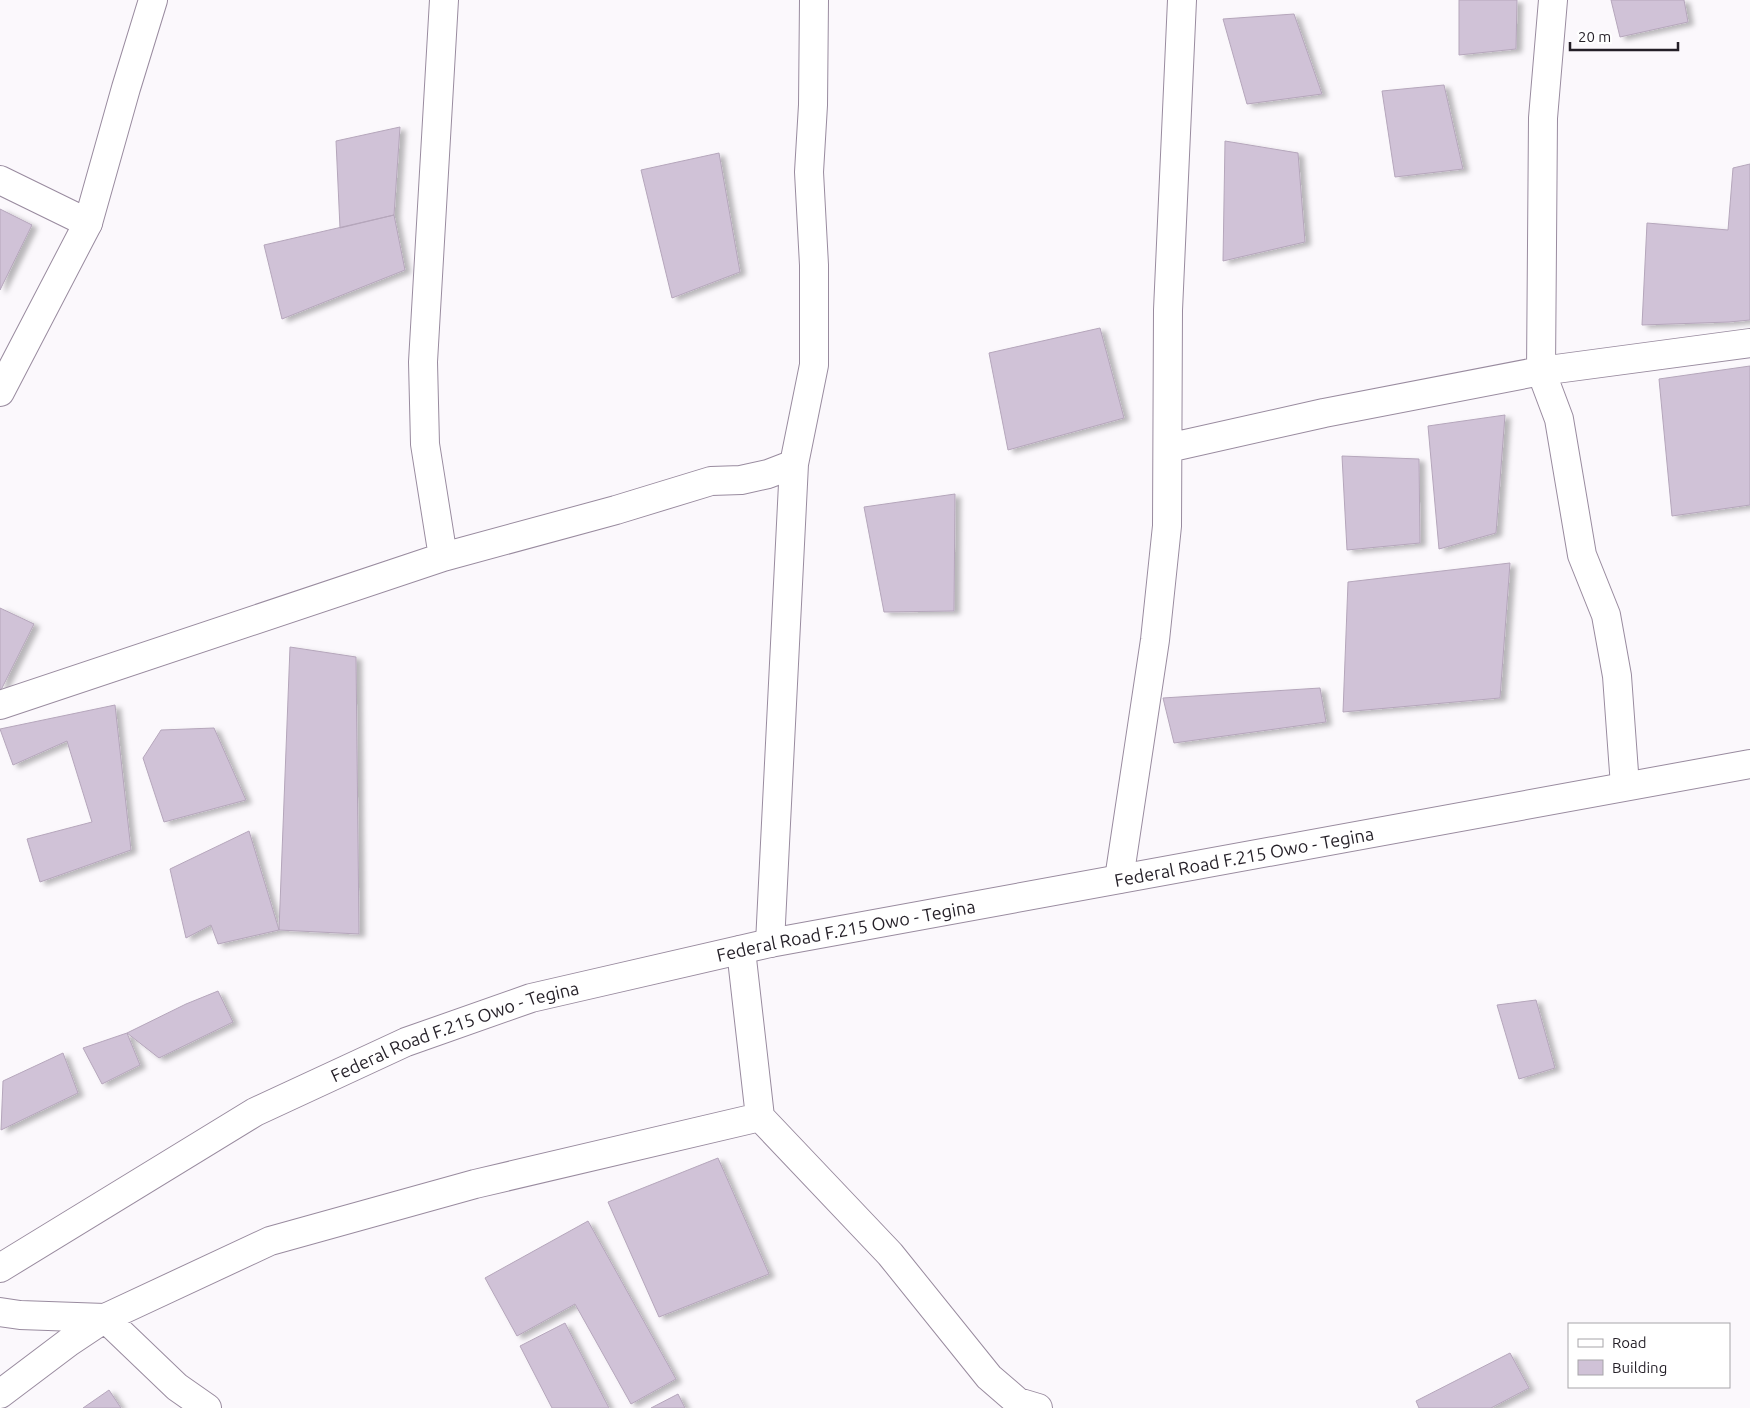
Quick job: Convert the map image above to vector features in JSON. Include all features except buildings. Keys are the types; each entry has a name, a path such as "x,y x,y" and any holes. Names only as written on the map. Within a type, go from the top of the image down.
{"street":[{"path":"0,392 88,223 126,88 154,0"},
{"path":"444,0 423,362 426,444 444,557"},
{"path":"770,943 794,464 814,365 814,265 809,172 813,105 814,0"},
{"path":"1119,879 1154,640 1167,526 1168,310 1182,0"},
{"path":"1553,0 1543,118 1541,371 1559,419 1582,554 1606,615 1617,676 1625,786"},
{"path":"0,180 88,223"},
{"path":"1168,448 1324,413 1541,371 1750,343"},
{"path":"0,705 444,557 616,510 711,481 741,480 768,474 794,464"},
{"name":"Federal Road F.215 Owo - Tegina","path":"0,1268 255,1112 406,1042 531,998 770,943 1750,764"},
{"path":"741,950 760,1117 890,1254 989,1377 1018,1402 1038,1408"},
{"path":"0,1394 69,1342 105,1318 270,1241 475,1184 760,1117"},
{"path":"0,1312 20,1315 105,1318 177,1387 207,1408"}]}
